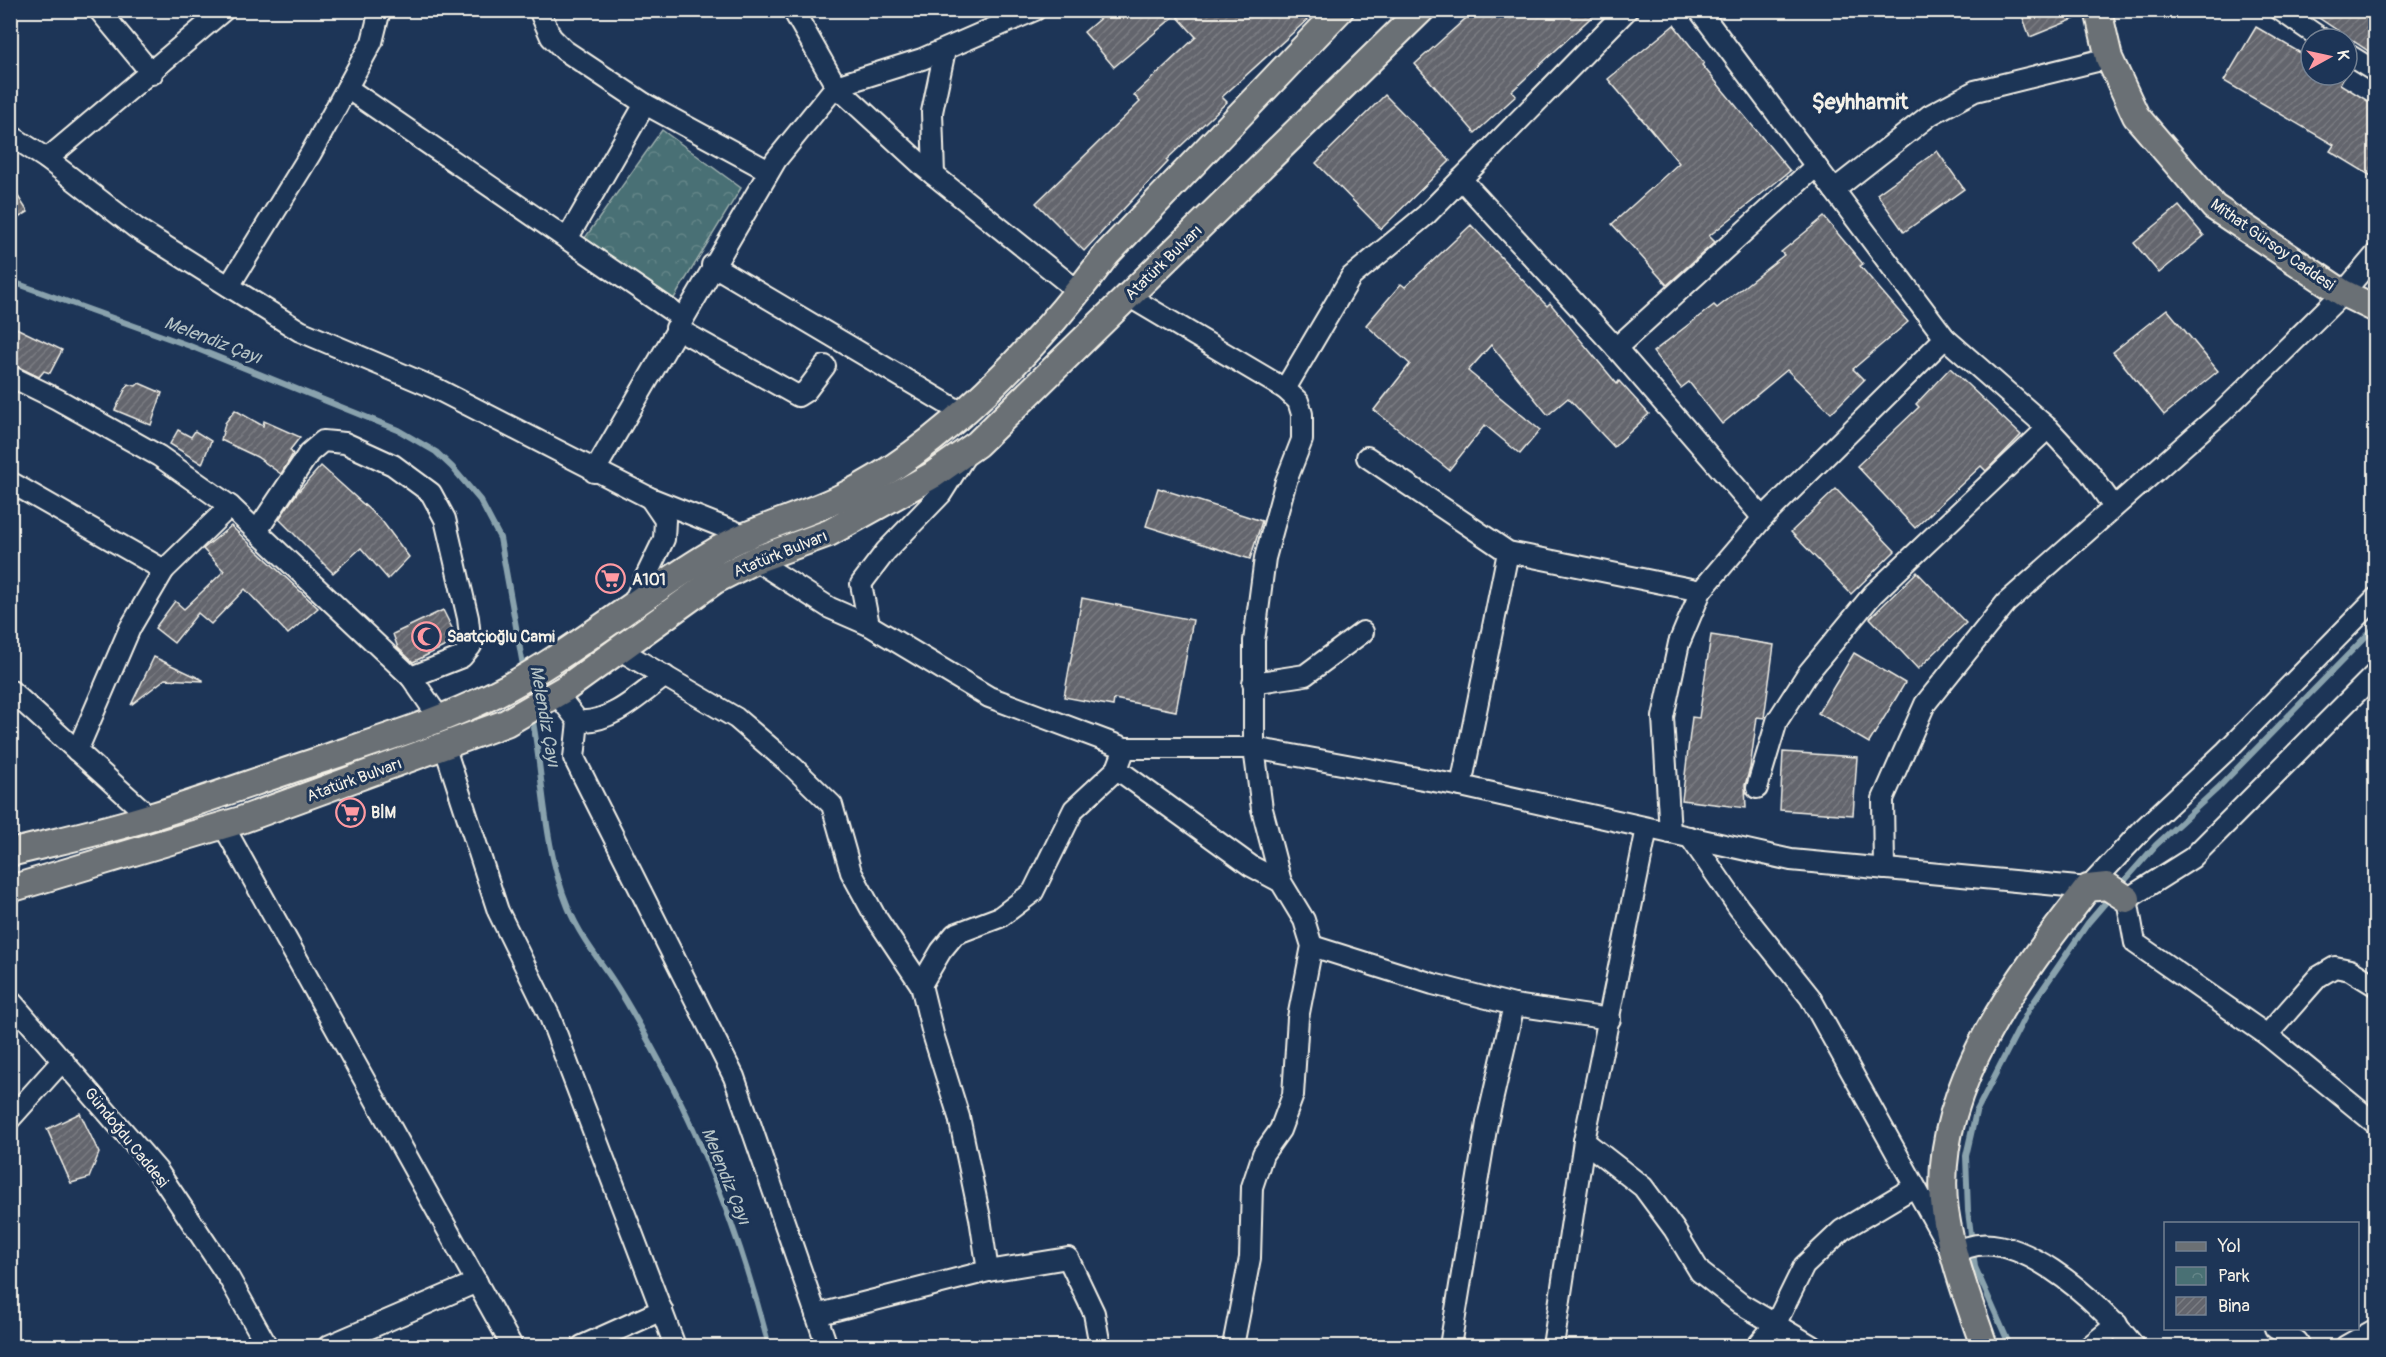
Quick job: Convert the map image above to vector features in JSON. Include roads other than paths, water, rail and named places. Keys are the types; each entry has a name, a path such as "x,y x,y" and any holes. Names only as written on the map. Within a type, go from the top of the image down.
{"main road":[{"name":"Atatürk Bulvarı","path":"10,853 150,817 440,719 493,695 551,660 633,603 713,552 841,497 906,457 964,414 1079,292 1107,254 1340,10"},
{"name":"Atatürk Bulvarı","path":"10,889 223,825 506,723 562,691 714,581 755,560 829,533 933,475 968,450 1421,10"},
{"name":"Mithat Gürsoy Caddesi","path":"2098,10 2109,58 2136,116 2214,207 2343,293 2376,309"},
{"path":"1984,1347 1945,1209 1943,1169 1951,1117 1978,1049 2049,938 2108,891"}],"street":[{"path":"99,10 152,74"},
{"path":"47,159 152,74 224,10"},
{"path":"229,286 311,153 347,88 372,42 380,10"},
{"path":"539,10 551,37 564,50 645,104 769,171"},
{"path":"793,10 836,86 934,175 1079,292"},
{"path":"594,472 712,265 769,171 836,86 945,50 1035,10"},
{"path":"1285,388 1351,277 1426,215 1627,10"},
{"path":"1699,10 1945,338 2048,428 2089,472 2114,507"},
{"path":"2280,10 2305,27"},
{"path":"934,175 932,112 945,50"},
{"path":"1834,190 1930,115 1975,91 2109,58"},
{"path":"2359,61 2376,72"},
{"path":"347,88 567,239 679,323 798,396 806,391 825,366"},
{"path":"567,239 645,104"},
{"path":"10,135 47,159 136,228 300,331 435,388 594,472 650,498 746,536"},
{"path":"1616,348 1816,166"},
{"path":"1461,179 1616,348 1763,518"},
{"path":"1884,869 1883,799 1925,704 2006,603 2221,413 2343,293 2376,254"},
{"path":"712,265 964,414"},
{"path":"1128,296 1285,388 1298,401 1302,414 1302,440 1286,481 1265,558 1254,641 1254,748 1262,809 1281,882 1304,920 1312,946 1298,1018 1293,1095 1280,1130 1263,1154 1252,1187 1250,1258 1233,1347"},
{"path":"1670,833 1663,717 1679,643 1701,591 1763,518 1945,338"},
{"path":"10,376 57,399 159,456 230,506 411,677 440,719"},
{"path":"1757,788 1777,721 1808,673 1873,594 2048,428"},
{"path":"257,531 309,453 323,441 345,443 393,465 431,493 445,519 468,618 471,645 462,657 411,677"},
{"path":"869,625 861,584 886,551 941,494 968,450"},
{"path":"1366,457 1508,552 1701,591"},
{"path":"10,482 164,570"},
{"path":"633,603 664,539 665,520 650,498"},
{"path":"78,751 130,628 164,570 230,506"},
{"path":"1461,786 1508,552"},
{"path":"755,560 830,608 869,625 989,697 1125,748 1254,748 1461,786 1791,860 2108,891 2192,858 2376,673"},
{"path":"2108,891 2144,829 2226,751 2376,598"},
{"path":"1253,682 1305,675 1363,632"},
{"path":"620,650 736,718 793,767 832,805 851,872 875,915 921,985 933,1034 959,1117 980,1218 988,1271"},
{"path":"578,721 592,722 628,704 664,676"},
{"path":"10,690 150,817"},
{"path":"562,691 578,721 574,758 734,1077 827,1347"},
{"path":"444,746 498,911 550,1017 675,1347"},
{"path":"921,985 941,951 955,934 1000,917 1033,892 1074,809 1117,769 1125,748"},
{"path":"1117,769 1251,866 1281,882"},
{"path":"223,825 512,1347"},
{"path":"1553,1347 1584,1141 1647,828"},
{"path":"1690,837 1739,908 1810,997 1914,1187 1957,1252 1988,1244 2019,1250 2072,1284 2117,1324 2134,1347"},
{"path":"2108,891 2135,943 2268,1035 2376,1124"},
{"path":"1312,946 1432,984 1514,1005 1610,1019"},
{"path":"2268,1035 2318,977 2335,967 2350,970 2376,986"},
{"name":"Gündoğdu Caddesi","path":"10,1000 157,1170 229,1278 267,1347"},
{"path":"1450,1347 1487,1123 1514,1005"},
{"path":"10,1119 63,1060"},
{"path":"1584,1141 1643,1187 1674,1229 1700,1272 1741,1304 1812,1347"},
{"path":"1757,1347 1775,1324 1804,1266 1842,1230 1914,1187"},
{"path":"816,1315 988,1271 1068,1258 1094,1313 1100,1347"},
{"path":"328,1347 477,1282"},
{"path":"582,1347 662,1310"},
{"path":"2090,1347 2117,1324"},
{"path":"2346,1347 2376,1329"},
{"path":"2277,1330 2297,1341 2300,1347"}],"waterway":[{"name":"Melendiz Çayı","path":"10,281 190,346 398,430 436,452 480,500 500,538 524,671"},
{"path":"2119,887 2156,845 2218,788 2376,626"},
{"name":"Melendiz Çayı","path":"532,716 549,837 568,907 581,933 633,1013 691,1125 735,1234 769,1346"},
{"path":"2010,1346 1975,1267 1968,1211 1966,1156 1976,1112 2029,1009 2088,923 2112,895"}],"place":[{"name":"A101","path":"611,579"},
{"name":"Saatçioğlu Cami","path":"426,636"},
{"name":"BİM","path":"350,812"}],"district":[{"name":"Şeyhhamit","path":"1860,101"}]}
